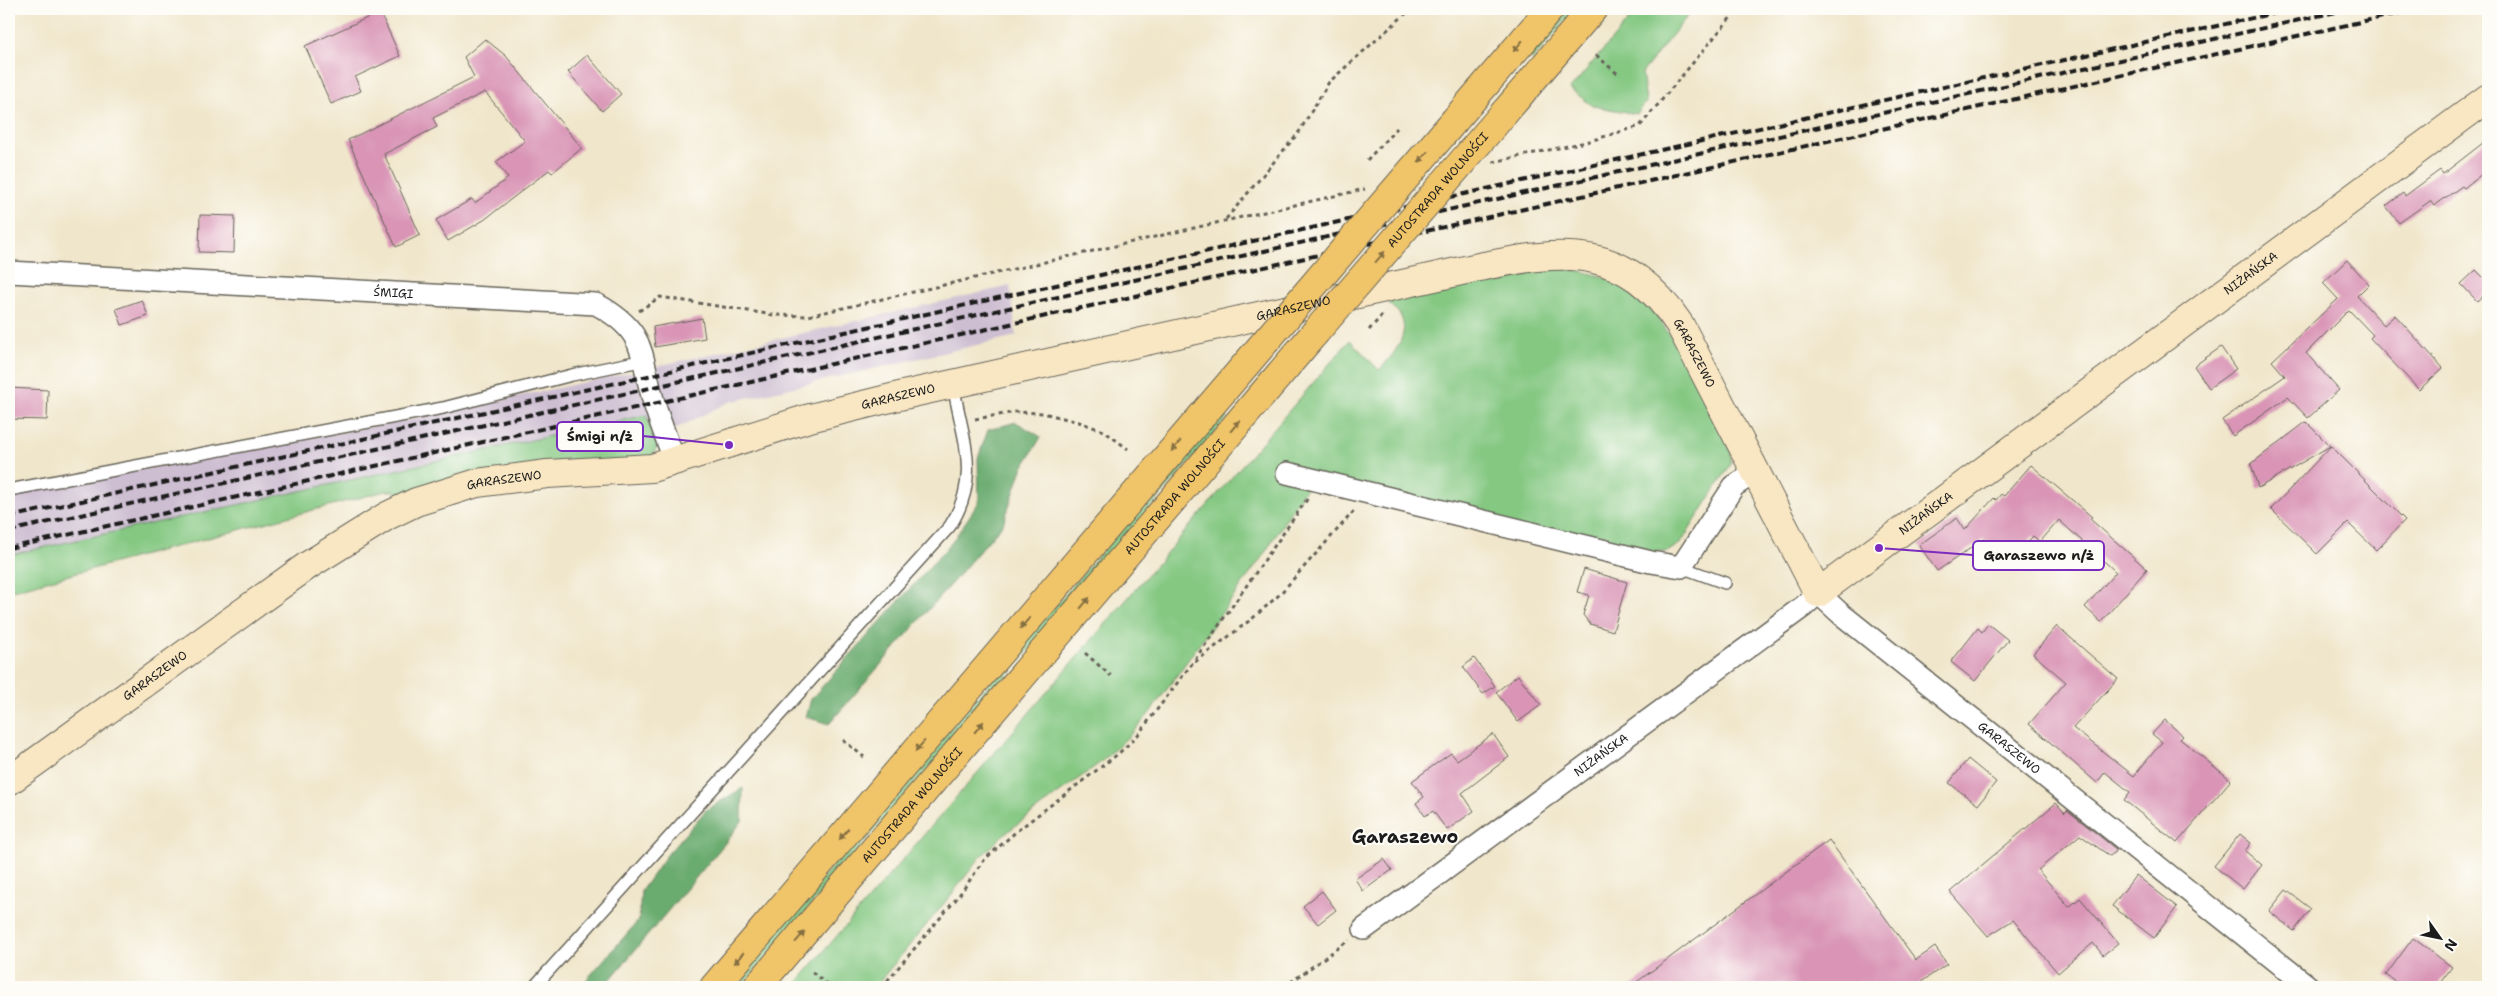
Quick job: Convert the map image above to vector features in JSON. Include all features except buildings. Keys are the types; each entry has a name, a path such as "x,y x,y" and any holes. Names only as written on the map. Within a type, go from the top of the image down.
{"highway":[{"path":"714,987 1550,9"},
{"name":"AUTOSTRADA WOLNOŚCI","path":"757,987 1593,9"}],"street":[{"name":"NIŻAŃSKA","path":"1364,929 1804,606 1818,593 2488,98"},
{"name":"GARASZEWO","path":"9,780 307,566 387,516 416,502 477,483 547,474 652,468 806,419 953,384 1507,261 1545,255 1579,255 1626,270 1648,285 1671,310 1680,324 1818,593 1848,620 2309,987"},
{"name":"ŚMIGI","path":"9,272 596,304 624,321 635,336 645,360 654,403 675,462"},
{"path":"1287,472 1651,562 1681,566 1734,486 1756,472"}],"lane":[{"path":"9,490 443,408 572,375 645,360"},
{"path":"534,987 950,526 959,511 968,483 967,452 953,384"},
{"path":"1681,566 1725,583"}],"path":[{"path":"1226,219 1299,132 1329,82 1411,9"},
{"path":"1489,162 1586,142 1640,126 1738,9"},
{"path":"1596,56 1620,76"},
{"path":"1367,160 1398,127"},
{"path":"624,321 660,297 774,315 808,316 1372,187"},
{"path":"1369,330 1390,306"},
{"path":"960,422 1016,412 1043,413 1079,422 1104,431 1128,449"},
{"path":"882,987 957,898 985,859 1018,830 1118,754 1150,721 1258,571 1303,502 1325,482"},
{"path":"1192,665 1279,595 1352,515 1366,492"},
{"path":"1086,653 1111,676"},
{"path":"843,740 864,758"},
{"path":"1284,987 1364,929"},
{"path":"812,972 830,987"}],"shaded area":[{"path":"1010,286 1016,336 729,402 653,440 648,421 9,580 9,494 396,422 605,378"}],"green space":[{"path":"1564,9 1575,9 1532,60 1526,56"},
{"path":"1638,9 1693,9 1642,73 1646,102 1637,114 1593,106 1570,89"},
{"path":"1563,268 1587,272 1610,280 1625,287 1642,300 1658,318 1686,362 1731,452 1731,464 1681,543 1667,552 1657,551 1656,555 1307,486 1260,560 1149,714 1101,762 1003,835 979,859 875,987 793,987 1350,340 1379,370 1386,363 1398,346 1404,328 1397,312 1388,304 1391,300 1477,280"},
{"path":"1220,414 1228,417 741,987 729,987"},
{"path":"646,415 658,446 651,458 398,499 399,494 394,491 385,491 9,591 9,555"},
{"path":"1016,422 1041,437 1022,469 1003,524 829,724 806,717 811,699 952,542 979,502 978,458 988,430"},
{"path":"743,788 742,821 726,842 604,987 580,987 639,920 641,891 666,856 706,810"}],"railway":[{"path":"9,517 2293,9"},
{"path":"9,531 2349,9"},
{"path":"9,548 2418,9"}],"place":[{"name":"Śmigi n/ż","path":"729,445"},
{"name":"Garaszewo n/ż","path":"1879,548"}],"district":[{"name":"Garaszewo","path":"1405,837"}]}
